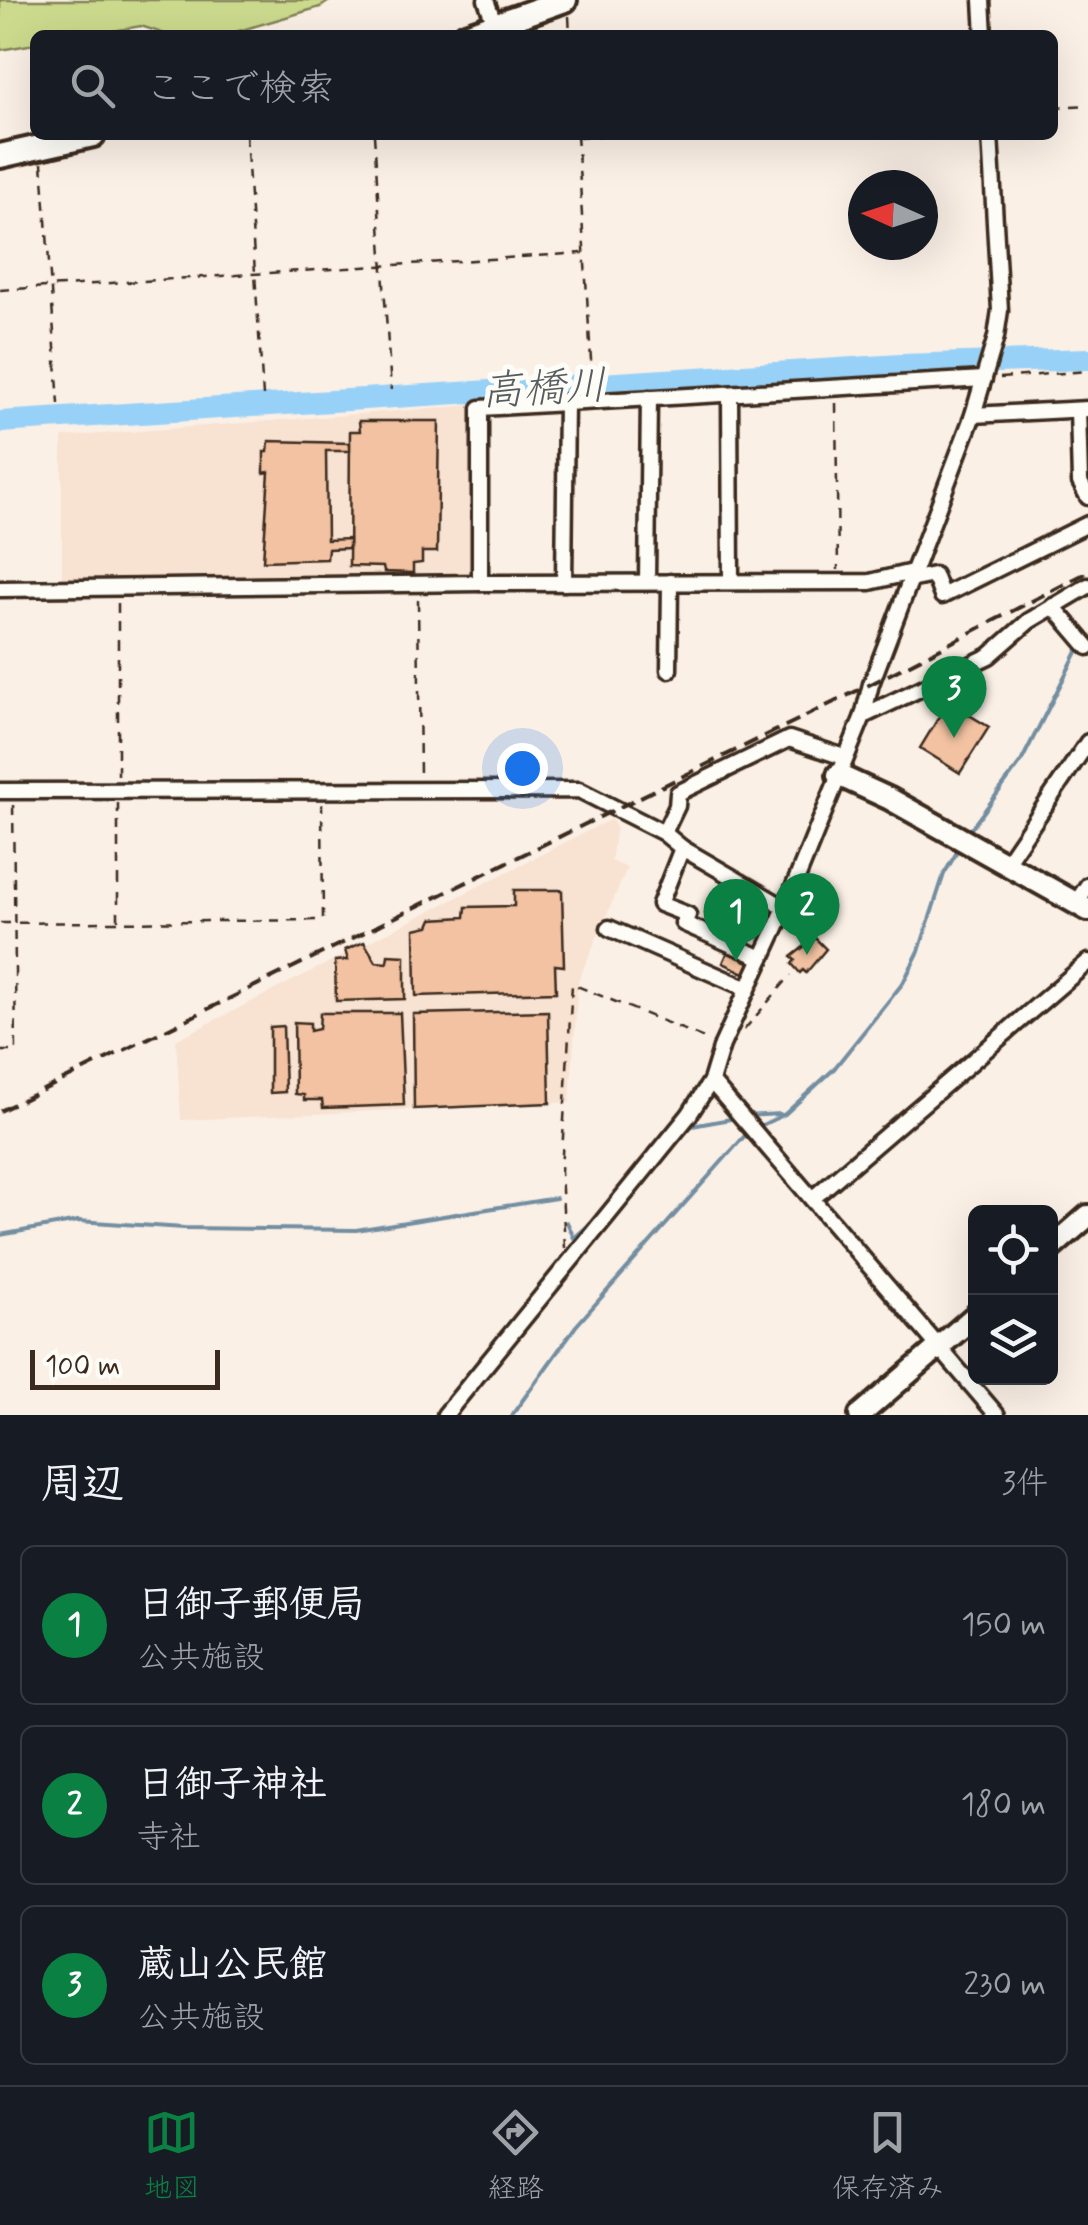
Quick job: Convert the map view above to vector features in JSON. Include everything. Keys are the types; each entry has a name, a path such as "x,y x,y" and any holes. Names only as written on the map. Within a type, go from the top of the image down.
{"main road":[{"path":"480,30 565,0"},
{"path":"0,156 71,140"}],"street":[{"path":"486,0 495,25"},
{"path":"982,0 984,30"},
{"path":"445,1415 689,1115 711,1081 722,1045 785,908 863,716 871,684 973,416 993,352 1000,310 990,140"},
{"path":"480,583 480,408 985,376"},
{"path":"730,394 732,581"},
{"path":"647,582 649,398"},
{"path":"564,583 566,402"},
{"path":"973,416 1083,410 1080,482 1088,496"},
{"path":"0,589 870,582 934,575 942,596 1088,524"},
{"path":"669,670 670,582"},
{"path":"863,716 988,656 1029,621 1088,586"},
{"path":"1054,606 1083,641"},
{"path":"664,833 678,806 678,793 790,739 1082,906 1088,884"},
{"path":"1006,863 1088,742"},
{"path":"6,792 580,790 664,833 682,848 785,908"},
{"path":"682,848 660,904 688,915 683,924 762,958"},
{"path":"609,928 748,989"},
{"path":"812,1198 1088,962"},
{"path":"711,1081 997,1415"},
{"path":"1058,1242 1088,1216"},
{"path":"860,1415 968,1322"}],"path":[{"path":"1058,107 1088,105"},
{"path":"246,140 262,396"},
{"path":"374,140 392,390"},
{"path":"577,140 592,376"},
{"path":"40,147 59,404"},
{"path":"0,290 584,254"},
{"path":"985,376 1088,371"},
{"path":"836,388 838,582"},
{"path":"418,584 420,788"},
{"path":"118,587 118,922"},
{"path":"0,923 323,920 322,788"},
{"path":"0,1051 16,1051 6,792"},
{"path":"572,1256 564,1246 560,1171 572,984 731,1046 790,976"}],"shaded area":[{"path":"476,405 475,570 468,578 62,579 62,437"},
{"path":"611,819 616,827 611,861 627,868 578,981 570,1102 181,1120 176,1040"}],"green space":[{"path":"0,0 331,0 320,7 242,30 153,30 141,26 118,30 30,30 30,45 0,50"}],"building":[{"path":"359,421 439,421 437,552 422,552 422,563 413,564 413,573 349,566 350,431 360,431"},
{"path":"269,441 350,443 350,451 326,451 327,540 349,539 349,548 328,549 327,559 263,561 269,472 264,473 264,452 268,452"},
{"path":"948,702 989,727 960,773 920,748"},
{"path":"514,890 562,890 564,966 555,965 556,992 416,996 415,929 429,926 432,919 465,917 466,907 514,906"},
{"path":"815,938 826,949 806,973 800,973 791,957"},
{"path":"364,942 376,962 387,963 388,955 405,956 405,999 336,1001 335,961 348,960 345,950"},
{"path":"729,949 750,960 744,973 723,963"},
{"path":"548,1011 550,1103 414,1109 413,1014"},
{"path":"320,1013 400,1013 404,1105 323,1108 322,1100 304,1100 304,1095 295,1094 294,1022 310,1023 310,1031 319,1029"},
{"path":"283,1026 285,1092 270,1093 270,1027"}],"waterway":[{"name":"高橋川","path":"0,422 900,365 1088,359"},
{"path":"967,834 1021,762 1080,646"},
{"path":"758,1127 785,1114 833,1070 903,983 919,951 944,874 960,847"},
{"path":"745,1116 780,1114"},
{"path":"685,1133 692,1126 736,1118"},
{"path":"512,1415 576,1326 749,1131"},
{"path":"0,1235 78,1221 184,1228 356,1230 556,1198"},
{"path":"567,1222 574,1238 590,1224"}],"railway":[{"path":"0,1111 871,684 1088,572"}],"place":[{"name":"蔵山公民館","path":"954,738"},
{"name":"日御子神社","path":"807,955"},
{"name":"日御子郵便局","path":"736,961"}]}
